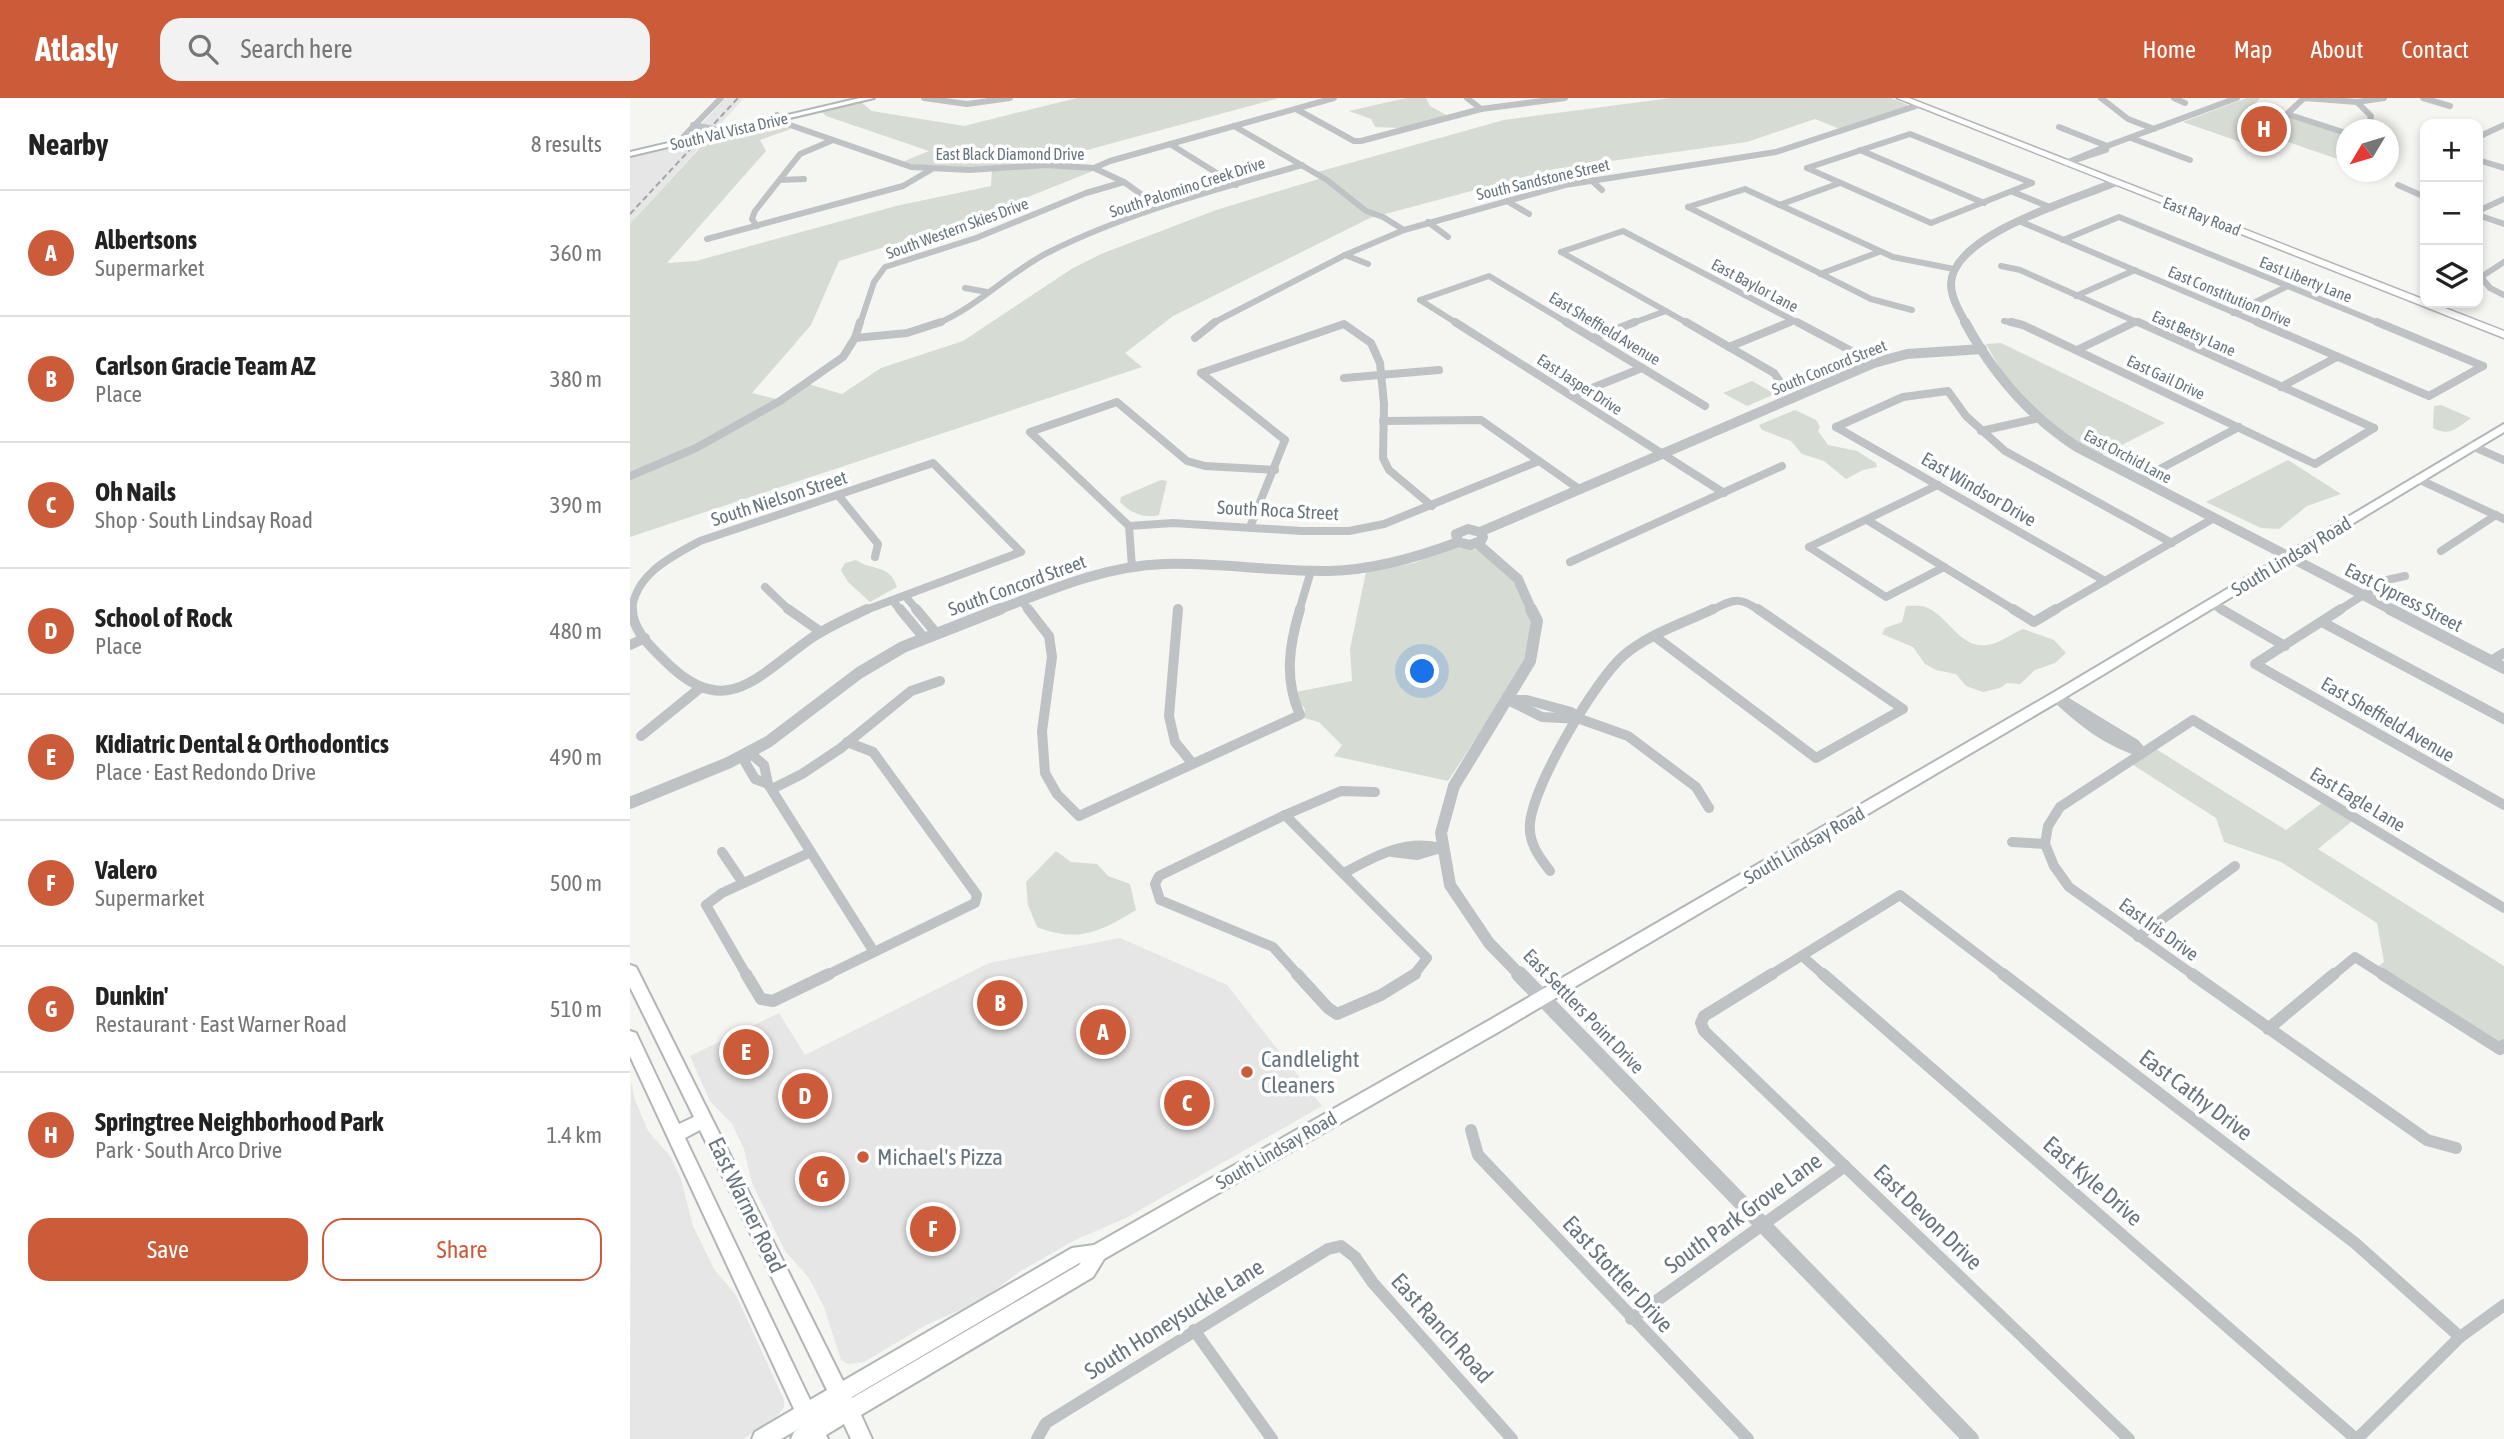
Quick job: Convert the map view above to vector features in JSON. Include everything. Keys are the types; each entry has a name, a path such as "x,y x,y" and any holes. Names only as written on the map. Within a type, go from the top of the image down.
{"main road":[{"name":"South Val Vista Drive","path":"630,151 848,98"},
{"name":"South Val Vista Drive","path":"659,144 714,129 870,98"},
{"name":"East Ray Road","path":"1900,98 2504,335"},
{"name":"South Lindsay Road","path":"762,1439 810,1430 844,1402 1079,1254 1097,1253 1542,998 2056,697 2504,427"},
{"name":"East Warner Road","path":"630,971 862,1439"},
{"name":"East Warner Road","path":"630,1038 810,1430"},
{"path":"676,1134 705,1120"}],"street":[{"path":"684,136 721,98"},
{"path":"924,98 961,106 1010,98"},
{"path":"941,103 951,98"},
{"path":"1094,168 1110,160 1334,98"},
{"path":"1468,98 1481,109"},
{"path":"1296,109 1354,141 1481,109 1565,98"},
{"path":"2101,98 2128,119 2154,129"},
{"path":"2174,98 2185,103"},
{"path":"2066,163 2237,98"},
{"path":"2336,130 2287,114 2304,98 2357,102 2384,98"},
{"path":"2423,98 2450,106"},
{"path":"2357,102 2371,116 2380,117"},
{"name":"South Sandstone Street","path":"1195,338 1206,327 1345,255 1428,222 1591,180 1768,154 1919,105"},
{"name":"East Black Diamond Drive","path":"780,116 790,125 911,167 969,170 1045,165 1094,168 1124,182 1159,207"},
{"path":"693,125 714,129"},
{"path":"2483,135 2504,125"},
{"path":"1234,126 1327,180 1366,211 1383,217 1404,230"},
{"path":"2059,127 2108,146"},
{"path":"1910,134 2032,183 1931,223 1807,169 1860,150 1910,134"},
{"path":"2131,138 2190,160"},
{"path":"757,226 752,219 755,211 800,154 833,140"},
{"path":"1170,144 1236,185"},
{"path":"1860,150 1983,202"},
{"path":"2483,162 2504,168"},
{"name":"South Palomino Creek Drive","path":"855,338 904,334 925,329 944,321 1045,254 1159,207 1302,165"},
{"path":"707,239 903,186 933,169"},
{"path":"780,180 804,179"},
{"path":"1591,180 1602,190"},
{"name":"South Western Skies Drive","path":"630,476 696,448 780,401 843,357 855,338 874,282 885,267 976,238 1086,193 1124,182"},
{"path":"1982,349 1953,298 1951,282 1954,269 1972,246 1990,234 2019,221 2116,182"},
{"path":"1779,205 1840,183"},
{"path":"2398,185 2420,195"},
{"path":"1912,310 1871,299 1688,207 1745,189 1880,252 1914,263 1954,269"},
{"path":"2012,191 2052,208"},
{"path":"2483,210 2504,198"},
{"path":"1507,201 1529,214"},
{"path":"2483,215 2504,225"},
{"name":"East Liberty Lane","path":"2063,240 2119,217 2483,366 2429,396"},
{"name":"East Constitution Drive","path":"2019,221 2429,396"},
{"path":"1428,222 1448,237"},
{"name":"East Baylor Lane","path":"1666,311 1561,252 1623,231 1874,363"},
{"path":"1820,274 1880,252"},
{"path":"1345,255 1368,264"},
{"path":"2504,262 2482,277 2490,288 2504,295"},
{"name":"East Betsy Lane","path":"2001,266 2020,270 2374,428 2315,464"},
{"path":"2076,296 2135,270"},
{"name":"East Sheffield Avenue","path":"1420,300 1489,276 1705,406"},
{"path":"2233,313 2288,286"},
{"path":"965,288 987,292"},
{"name":"East Jasper Drive","path":"1420,300 1724,493"},
{"path":"1593,338 1666,311 1774,373 1779,380"},
{"path":"1729,347 1794,321"},
{"name":"East Gail Drive","path":"2004,321 2023,325 2315,464"},
{"path":"2077,350 2136,322"},
{"path":"1250,527 1285,440 1201,373 1344,324 1372,344 1377,351 1381,375 1383,458 1389,470 1432,506"},
{"name":"South Concord Street","path":"630,803 749,752 788,729 874,663 936,633 1077,579 1132,567 1192,564 1343,571 1414,559 1458,542 1455,537 1463,530 1479,538 1579,489 1874,363 1907,354 1982,349"},
{"name":"East Orchid Lane","path":"1982,349 2012,396 2035,419 2077,447 2288,557"},
{"path":"2281,387 2337,357"},
{"path":"1572,396 1642,368"},
{"path":"1344,379 1439,370"},
{"name":"East Windsor Drive","path":"1981,431 1955,404 1948,391 1903,397 1836,427 2105,581"},
{"path":"1132,567 1129,526 1030,432 1117,402 1187,461 1205,466 1275,470"},
{"path":"1981,431 2035,419"},
{"path":"1383,421 1480,420 1579,489"},
{"path":"2139,480 2239,427"},
{"path":"1981,431 2035,469 2172,543"},
{"path":"2472,446 2504,460"},
{"name":"South Roca Street","path":"1129,526 1173,523 1302,531 1349,531 1384,524 1539,461"},
{"name":"South Nielson Street","path":"644,581 668,560 700,541 933,463 1021,552 905,596"},
{"path":"1570,562 1782,466"},
{"path":"2417,480 2500,517"},
{"path":"1938,485 1809,547 1886,597 1944,567"},
{"path":"838,495 878,544 875,557"},
{"path":"2441,551 2500,517"},
{"path":"1867,520 2034,622 2214,518"},
{"name":"East Settlers Point Drive","path":"1479,538 1519,579 1536,613 1537,635 1533,658 1452,790 1444,812 1441,848 1451,887 1479,931 1542,998 1971,1439"},
{"name":"East Cypress Street","path":"2288,557 2504,668"},
{"path":"1021,600 1049,636 1052,657 1042,732 1045,773 1057,794 1079,816 1300,715 1289,692 1289,661 1293,634 1311,571"},
{"path":"2212,604 2285,646 2387,580 2405,576"},
{"path":"630,582 644,581"},
{"path":"644,581 634,595 633,620 645,638 687,681 700,688 723,690 746,684 768,672 821,632 905,596 936,633"},
{"path":"765,587 790,611 821,632"},
{"path":"1550,871 1533,849 1530,824 1535,800 1614,665 1629,652 1657,638 1734,600 1741,599 1903,709 1816,758 1657,638"},
{"path":"893,601 924,638"},
{"path":"1178,608 1169,716 1175,742 1192,763"},
{"path":"2322,622 2504,719"},
{"path":"630,645 645,638"},
{"name":"East Sheffield Avenue","path":"2285,646 2255,664 2504,805"},
{"path":"2491,661 2504,653"},
{"path":"770,787 802,774 911,691 940,681"},
{"path":"642,736 700,688"},
{"path":"2056,697 2071,713 2128,749 2142,752"},
{"path":"1508,700 1520,709 1564,721 1580,719 1612,729 1643,745 1696,788 1709,808"},
{"name":"East Eagle Lane","path":"2142,752 2193,720 2504,908"},
{"path":"811,852 711,899 706,905 761,999 772,1001 975,903 976,895 873,752 847,742"},
{"path":"749,752 745,762 755,779 770,787 874,952"},
{"path":"2012,842 2045,844 2048,826 2060,807 2142,752"},
{"path":"1285,815 1427,958 1425,967 1415,975 1337,1014 1328,1008 1273,947 1169,905 1160,900 1155,884 1159,876 1285,815 1331,793 1375,792"},
{"name":"East Iris Drive","path":"2045,844 2054,866 2069,887 2427,1140 2456,1148"},
{"path":"1344,873 1392,852 1403,856 1428,854 1441,848"},
{"path":"722,852 743,883"},
{"path":"2138,937 2235,866"},
{"name":"East Cathy Drive","path":"1802,956 1899,895 2355,1243 2460,1337"},
{"name":"East Devon Drive","path":"1802,956 1704,1017 1701,1023 1704,1031 2129,1439"},
{"name":"East Kyle Drive","path":"1802,956 2356,1439"},
{"path":"2268,1029 2355,957 2502,1047"},
{"name":"East Stottler Drive","path":"1471,1130 1478,1155 1748,1439"},
{"name":"South Park Grove Lane","path":"1632,1319 1845,1166"},
{"name":"South Honeysuckle Lane","path":"1036,1438 1046,1423 1328,1249 1341,1246"},
{"name":"East Ranch Road","path":"1341,1246 1355,1257 1373,1283 1512,1439"},
{"path":"2356,1439 2460,1337 2504,1306"},
{"path":"1194,1330 1272,1439"}],"shaded area":[{"path":"726,98 744,98 630,224 630,156 684,143"},
{"path":"1077,98 1279,98 1087,150 1071,165 1098,169 965,222 839,261 811,325 752,393 780,400 805,383 842,394 881,368 963,341 1073,268 1101,254 1216,210 1322,178 1314,173 1504,120 1671,98 1891,98 1910,106 1840,129 1815,119 1747,142 1554,169 1370,218 1173,316 1125,353 1142,367 630,537 630,224 710,137 777,122 791,129 760,140 766,151 667,263 696,261 896,206 991,186 992,169 969,170 900,163 929,151 826,116 821,111 861,102 872,111 964,126"},
{"path":"1406,98 1426,98 1430,106 1448,116 1402,128 1375,127 1371,119 1349,111"},
{"path":"2247,98 2260,98 2253,106 2283,113 2336,132 2336,159 2274,137 2252,146 2183,122"},
{"path":"2001,343 2165,423 2100,456 2063,435 2008,382 1986,344"},
{"path":"1752,381 1775,394 1747,406 1723,393"},
{"path":"2441,405 2471,418 2457,428 2439,431 2433,428 2434,406"},
{"path":"1795,410 1816,420 1820,427 1818,431 1828,445 1857,451 1876,463 1877,467 1863,470 1846,479 1824,461 1802,454 1791,441 1762,430 1759,425"},
{"path":"2288,460 2341,494 2307,506 2279,529 2261,528 2206,502"},
{"path":"1161,480 1167,481 1159,515 1138,514 1120,502 1121,497"},
{"path":"1456,547 1479,550 1512,579 1527,604 1532,627 1522,668 1448,781 1334,756 1342,745 1319,722 1304,718 1305,709 1298,701 1296,692 1352,681 1350,649 1366,572 1414,563"},
{"path":"856,560 889,574 897,587 870,602 848,582 841,570 845,563"},
{"path":"1906,606 1928,608 1972,643 1992,644 2023,629 2054,640 2066,653 2055,663 2035,670 2020,684 2007,683 2000,688 1983,692 1966,686 1956,674 1936,670 1925,664 1913,647 1882,634 1885,628 1902,622"},
{"path":"2151,746 2286,830 2326,800 2356,818 2318,849 2504,966 2504,1045 2375,969 2384,962 2377,923 2281,862 2224,842 2216,818 2127,761"},
{"path":"1056,851 1071,862 1097,864 1108,876 1130,884 1136,910 1088,933 1065,934 1037,927 1028,905 1026,882"},
{"path":"1120,938 1227,985 1322,1106 1126,1218 1075,1240 1019,1272 979,1302 926,1325 864,1362 848,1364 841,1360 824,1307 809,1278 785,1251 752,1183 744,1149 732,1124 710,1101 690,1056 779,1013 805,1055 989,963"},
{"path":"631,1082 635,1100 648,1131 670,1156 681,1179 693,1226 714,1269 736,1295 784,1400 784,1407 775,1419 743,1439 630,1439"}],"railway":[{"path":"630,214 738,98"}],"place":[{"name":"Springtree Neighborhood Park","path":"2264,129"},
{"name":"Carlson Gracie Team AZ","path":"1000,1003"},
{"name":"Albertsons","path":"1103,1032"},
{"name":"Kidiatric Dental & Orthodontics","path":"746,1052"},
{"name":"Candlelight Cleaners","path":"1247,1072"},
{"name":"School of Rock","path":"805,1096"},
{"name":"Oh Nails","path":"1187,1103"},
{"name":"Michael's Pizza","path":"863,1157"},
{"name":"Dunkin'","path":"822,1179"},
{"name":"Valero","path":"933,1229"}]}
